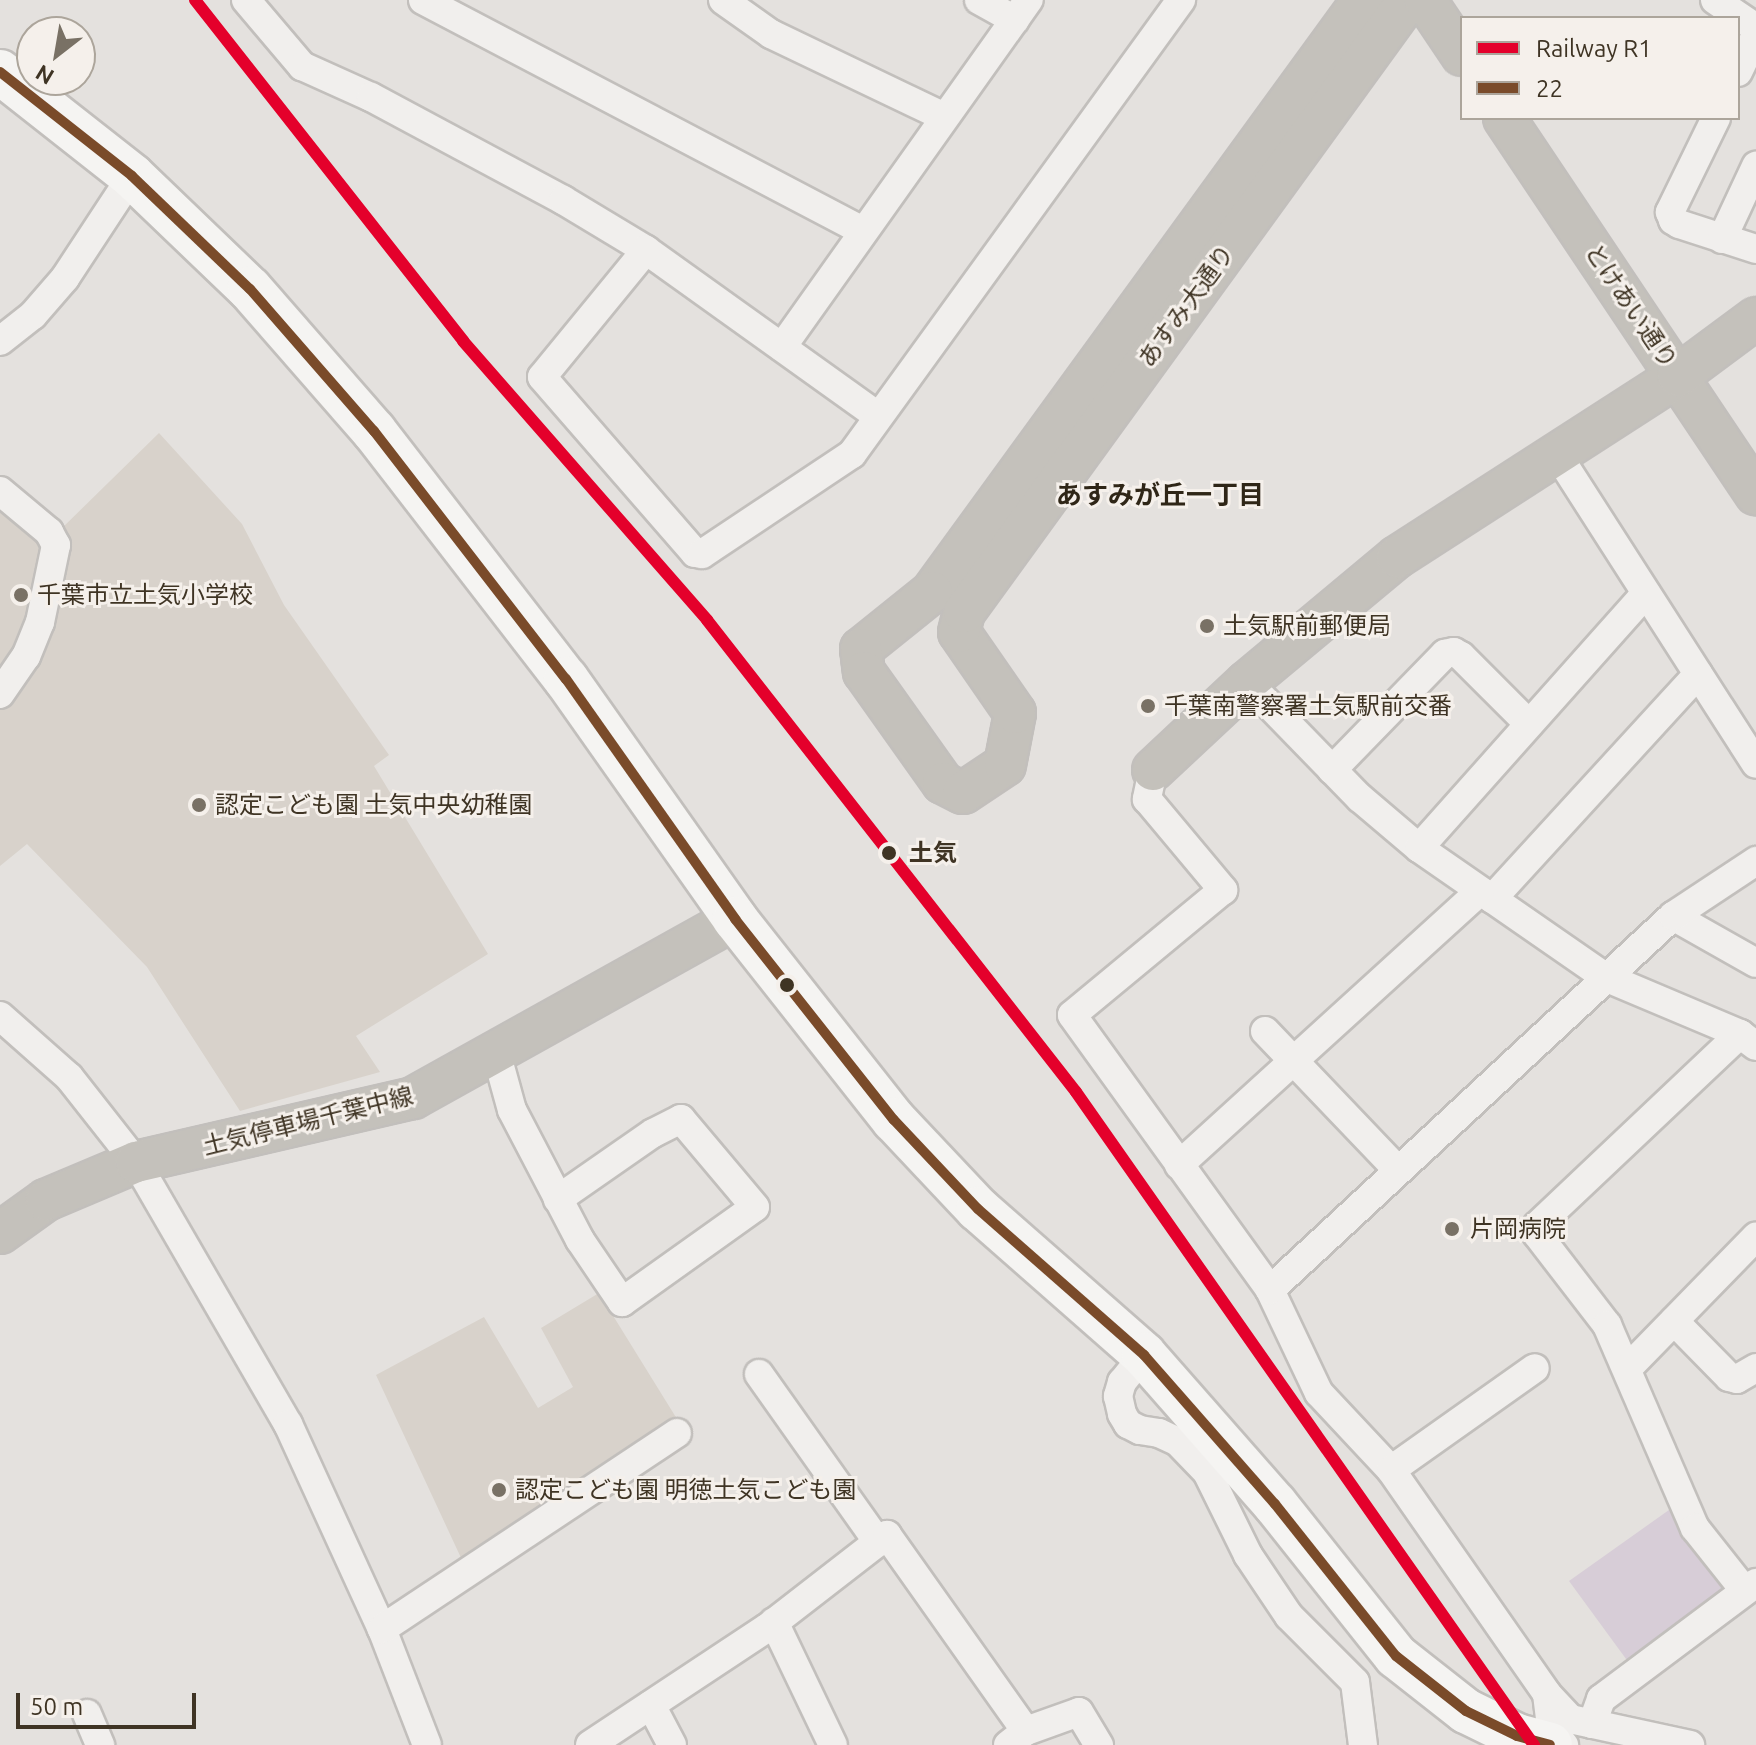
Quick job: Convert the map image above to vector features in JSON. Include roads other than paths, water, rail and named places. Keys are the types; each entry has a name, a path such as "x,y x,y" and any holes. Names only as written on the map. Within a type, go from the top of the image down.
{"main road":[{"name":"あすみ大通り","path":"1363,0 948,602 1408,0"},
{"path":"1425,0 1460,52"},
{"path":"0,72 132,176 250,289 374,431 566,679 735,919 894,1120 925,1154 978,1209 1144,1355 1275,1504 1396,1656 1466,1711 1517,1736 1550,1745"},
{"name":"とけあい通り","path":"1505,120 1756,495"},
{"path":"1153,770 1247,682 1397,557 1678,376 1756,318"},
{"name":"土気停車場千葉中線","path":"0,1233 46,1200 136,1162 413,1098 735,919"}],"street":[{"path":"246,0 302,66 371,97 563,200 646,250 878,416"},
{"path":"423,0 862,230"},
{"path":"723,0 771,34 944,117"},
{"path":"782,347 862,230 1022,10 979,0"},
{"path":"646,250 542,377 695,553 711,552 852,454 1181,0"},
{"path":"1715,0 1738,16"},
{"path":"1740,68 1756,35"},
{"path":"1715,120 1670,212 1673,220 1756,249"},
{"path":"1722,239 1756,166"},
{"path":"0,341 33,315 65,278 132,176"},
{"path":"1557,454 1756,764"},
{"path":"0,491 49,532 56,545 40,622 26,656 0,694"},
{"path":"1419,848 1646,593"},
{"path":"1332,770 1445,654 1454,652 1461,656 1529,724"},
{"path":"1179,1165 1294,1060 1486,895 1698,674"},
{"path":"1247,682 1332,770 1419,848 1605,977 1748,1040 1537,1226 1537,1234 1607,1325 1695,1528 1751,1587 1601,1699 1592,1724"},
{"path":"1153,770 1147,799 1223,890 1072,1015 1270,1290 1319,1393 1391,1470 1547,1694 1570,1719 1690,1745"},
{"path":"1270,1290 1673,916 1756,861"},
{"path":"1673,916 1756,963"},
{"path":"0,1016 69,1077 136,1162 288,1424 382,1629 427,1745"},
{"path":"1265,1031 1398,1170"},
{"path":"496,1052 512,1110 558,1199 580,1240 622,1302 755,1207 681,1119 653,1133 558,1199"},
{"path":"1627,1369 1756,1237"},
{"path":"1674,1321 1729,1377 1737,1379 1756,1368"},
{"path":"1144,1355 1122,1382 1118,1396 1122,1414 1128,1424 1178,1442 1207,1472 1248,1555 1289,1616 1355,1682 1363,1745"},
{"path":"1391,1470 1535,1368"},
{"path":"759,1374 878,1542"},
{"path":"382,1629 677,1433"},
{"path":"591,1745 774,1622 887,1535 1017,1738 1079,1712 1099,1745"},
{"path":"774,1622 833,1745"},
{"path":"1547,1694 1551,1729 1564,1745"},
{"path":"651,1705 672,1745"},
{"path":"87,1714 100,1745"}],"rail line":[{"name":"R1","path":"195,0 463,341 707,620 1076,1092 1534,1745"}],"place":[{"name":"千葉市立土気小学校","path":"21,595"},
{"name":"土気駅前郵便局","path":"1207,626"},
{"name":"千葉南警察署土気駅前交番","path":"1148,706"},
{"name":"認定こども園 土気中央幼稚園","path":"199,805"},
{"name":"土気","path":"889,853"},
{"name":"片岡病院","path":"1452,1229"},
{"name":"認定こども園 明徳土気こども園","path":"499,1490"}],"district":[{"name":"あすみが丘一丁目","path":"1160,495"}]}
